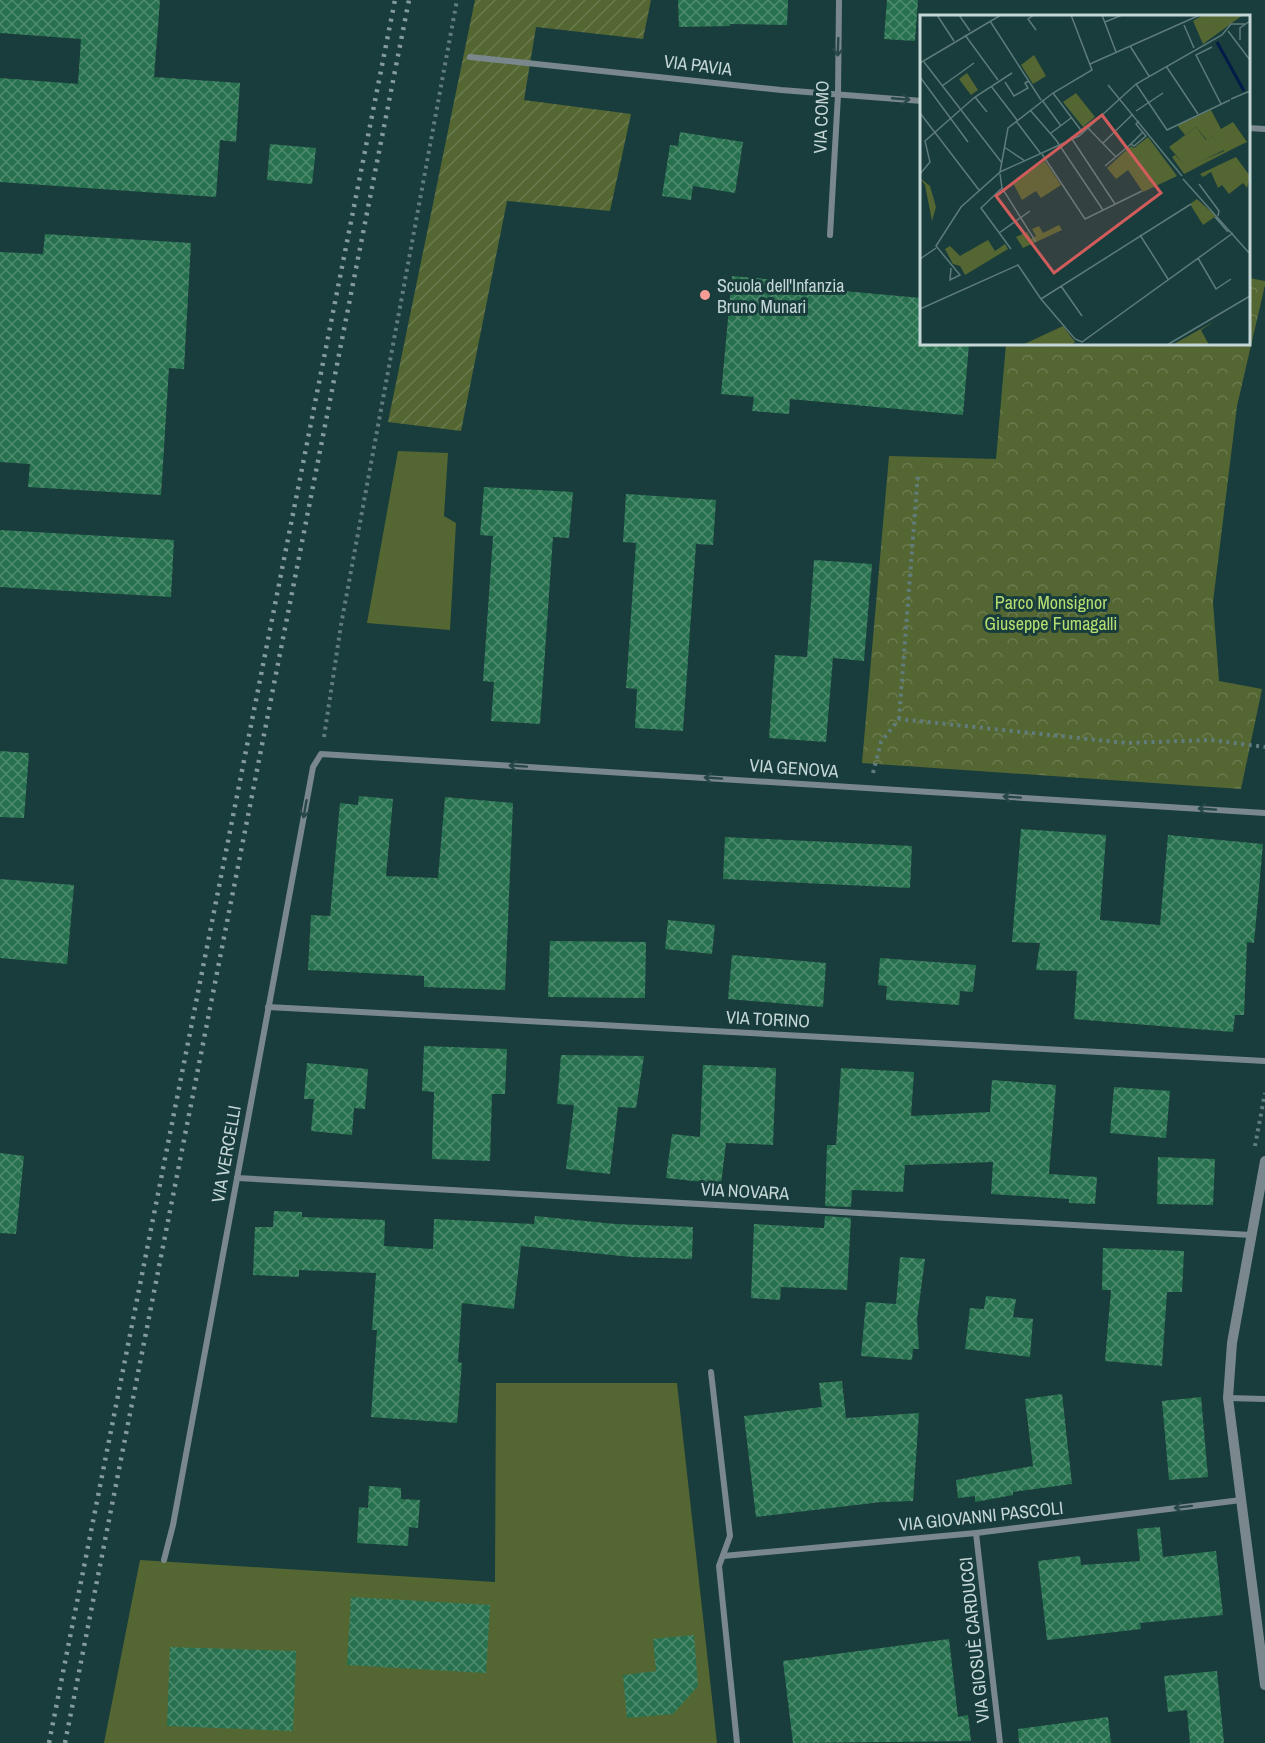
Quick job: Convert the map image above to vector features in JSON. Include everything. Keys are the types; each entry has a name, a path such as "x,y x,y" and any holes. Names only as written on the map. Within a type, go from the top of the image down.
{"street":[{"name":"VIA COMO","path":"830,235 838,94 839,0"},
{"name":"VIA PAVIA","path":"470,57 920,101"},
{"path":"1250,128 1265,129"},
{"name":"VIA GENOVA","path":"321,754 1265,813"},
{"name":"VIA VERCELLI","path":"164,1560 173,1525 313,767 321,754"},
{"name":"VIA TORINO","path":"268,1006 1265,1061"},
{"path":"1265,1161 1232,1343 1228,1398 1265,1685"},
{"name":"VIA NOVARA","path":"237,1178 1251,1235"},
{"path":"711,1372 730,1536 719,1566 737,1743"},
{"path":"1228,1398 1265,1398"},
{"name":"VIA GIOVANNI PASCOLI","path":"723,1556 976,1533 1241,1500"},
{"name":"VIA GIOSUÈ CARDUCCI","path":"976,1533 1000,1743"}],"path":[{"path":"321,754 341,626 457,0"},
{"path":"870,788 881,742 899,719 918,473"},
{"path":"899,719 1126,743 1211,740 1265,747"},
{"path":"1265,1093 1265,1106"}],"green space":[{"path":"475,0 651,0 643,39 536,27 524,100 631,114 610,211 507,201 461,431 388,422"},
{"name":"Parco Monsignor Giuseppe Fumagalli","path":"1250,278 1265,281 1237,406 1213,602 1219,681 1262,689 1241,789 862,763 889,456 996,459 1006,345 1250,345"},
{"path":"398,451 448,453 444,516 456,523 450,630 367,623"},
{"path":"496,1383 677,1383 717,1743 104,1743 140,1560 495,1582"}],"building":[{"path":"0,0 160,0 154,77 240,83 236,142 220,140 216,197 0,182 0,78 78,84 81,39 0,33"},
{"path":"678,0 788,0 787,25 730,24 730,26 679,27"},
{"path":"887,0 918,0 915,41 884,39"},
{"path":"680,132 743,142 735,193 693,186 691,200 662,196 670,145 678,146"},
{"path":"270,144 316,148 312,184 267,180"},
{"path":"45,234 191,243 184,369 169,368 161,495 28,487 30,464 0,462 0,252 43,254"},
{"path":"732,276 845,286 844,291 920,298 920,345 969,345 963,415 790,399 789,414 752,411 754,397 721,394"},
{"path":"484,487 573,492 569,538 553,537 540,724 491,721 494,682 483,681 493,536 480,535"},
{"path":"626,494 716,500 713,545 696,544 683,731 635,728 637,689 626,688 636,543 623,542"},
{"path":"0,530 174,540 171,597 0,587"},
{"path":"814,560 872,564 864,661 833,658 826,742 769,738 775,655 807,657"},
{"path":"0,751 29,753 24,818 0,817"},
{"path":"359,796 393,799 386,876 438,878 445,797 513,803 505,990 424,987 424,976 308,970 311,915 330,916 340,803 358,805"},
{"path":"1021,829 1106,835 1100,920 1160,925 1168,835 1263,844 1254,943 1247,942 1244,1015 1235,1015 1233,1032 1074,1019 1077,971 1036,970 1040,943 1012,942"},
{"path":"725,837 912,846 910,888 723,879"},
{"path":"0,879 74,885 67,964 0,958"},
{"path":"668,920 715,925 712,954 665,949"},
{"path":"550,941 646,942 645,998 548,997"},
{"path":"732,955 826,963 823,1007 728,999"},
{"path":"880,958 976,965 973,992 960,991 959,1005 886,1000 887,986 878,985"},
{"path":"424,1046 507,1049 505,1094 492,1094 490,1161 432,1159 434,1092 422,1091"},
{"path":"561,1055 644,1056 636,1108 618,1107 610,1174 566,1169 574,1105 557,1104"},
{"path":"307,1063 368,1069 365,1109 354,1108 352,1135 311,1131 314,1099 304,1099"},
{"path":"703,1065 776,1068 773,1145 726,1143 721,1184 666,1178 672,1134 700,1137"},
{"path":"841,1068 914,1072 911,1116 990,1112 992,1080 1056,1085 1049,1174 1097,1177 1095,1204 1069,1203 1069,1199 991,1194 993,1162 905,1165 903,1192 852,1190 851,1207 825,1206 827,1145 836,1145"},
{"path":"1114,1087 1170,1091 1166,1138 1110,1133"},
{"path":"0,1153 24,1156 16,1234 0,1233"},
{"path":"1158,1157 1215,1159 1213,1205 1157,1204"},
{"path":"274,1211 302,1212 302,1217 385,1220 384,1246 433,1249 434,1219 534,1224 535,1216 615,1224 693,1227 692,1259 632,1257 521,1246 514,1309 462,1303 458,1362 462,1363 457,1423 371,1417 377,1330 372,1330 376,1273 299,1270 299,1277 253,1275 255,1227 273,1227"},
{"path":"825,1216 851,1218 847,1290 781,1287 780,1300 751,1298 754,1224 824,1228"},
{"path":"1103,1248 1184,1251 1182,1292 1167,1292 1162,1366 1105,1361 1111,1290 1102,1290"},
{"path":"900,1257 925,1259 917,1319 919,1349 913,1349 912,1360 861,1356 866,1302 896,1304"},
{"path":"986,1296 1016,1299 1013,1317 1033,1319 1030,1357 965,1349 970,1308 984,1309"},
{"path":"842,1381 846,1418 919,1413 913,1501 881,1502 756,1517 744,1416 822,1407 819,1383"},
{"path":"1062,1394 1072,1484 1013,1492 1013,1495 975,1502 975,1496 958,1498 956,1480 1033,1466 1025,1399"},
{"path":"1201,1397 1208,1477 1169,1480 1162,1401"},
{"path":"369,1486 401,1488 401,1499 420,1500 418,1528 409,1527 408,1546 357,1543 359,1507 368,1508"},
{"path":"1160,1527 1163,1557 1216,1551 1223,1615 1140,1623 1141,1629 1047,1640 1038,1561 1080,1556 1081,1565 1140,1561 1137,1529"},
{"path":"351,1597 490,1605 486,1673 347,1665"},
{"path":"694,1635 698,1686 673,1714 627,1718 623,1675 656,1671 653,1639"},
{"path":"949,1639 958,1717 968,1715 971,1741 793,1743 783,1661"},
{"path":"170,1647 296,1651 293,1731 167,1726"},
{"path":"1217,1671 1224,1743 1190,1743 1187,1710 1168,1712 1164,1676"},
{"path":"1108,1717 1111,1743 1019,1743 1018,1729"}],"railway":[{"path":"49,1743 395,0"},
{"path":"65,1743 409,0"}],"place":[{"name":"Scuola dell'Infanzia Bruno Munari","path":"705,295"}]}
